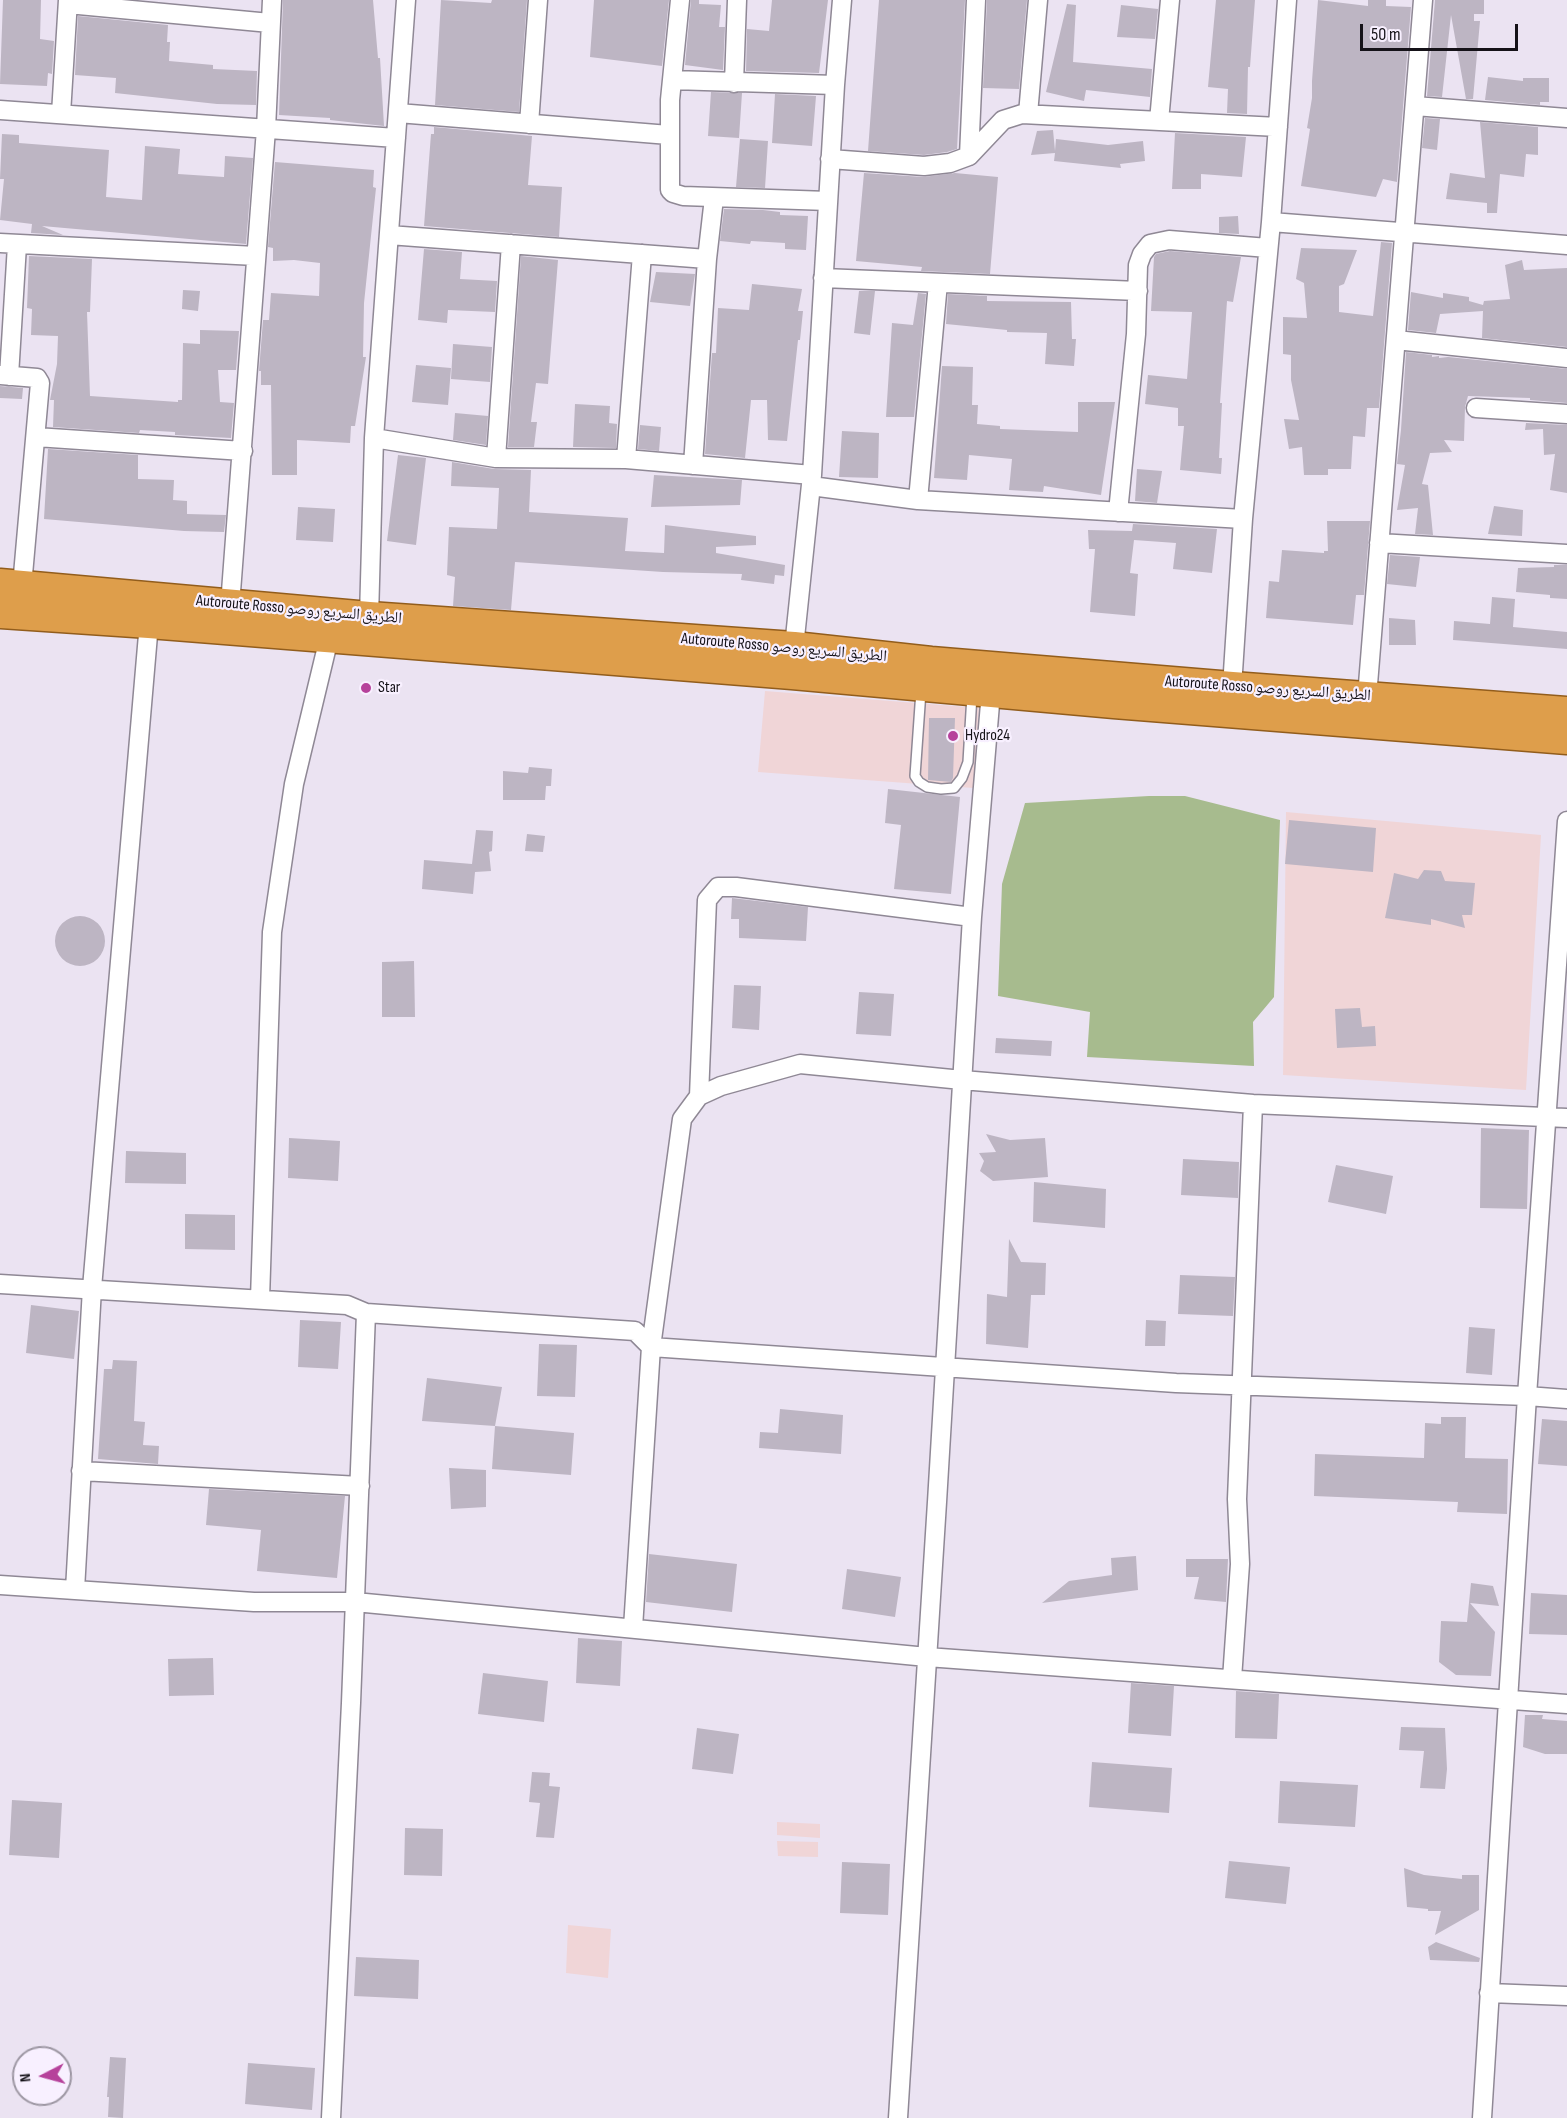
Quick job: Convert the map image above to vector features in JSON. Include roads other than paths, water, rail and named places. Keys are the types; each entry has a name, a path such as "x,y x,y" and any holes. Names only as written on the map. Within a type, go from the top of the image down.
{"highway":[{"name":"Autoroute Rosso الطريق السريع روصو","path":"11,585 369,617 794,647 931,662 1567,712"},
{"name":"Autoroute Rosso الطريق السريع روصو","path":"0,614 149,623 1567,739"}],"street":[{"path":"230,605 266,129 272,0"},
{"path":"369,617 374,438 406,0"},
{"path":"529,124 538,0"},
{"path":"680,0 669,135 670,190 683,196 828,201"},
{"path":"734,83 736,0"},
{"path":"794,647 811,480 842,0"},
{"path":"969,156 976,0"},
{"path":"1028,114 1038,0"},
{"path":"1159,121 1170,0"},
{"path":"1232,687 1243,519 1271,222 1287,0"},
{"path":"1367,697 1423,0"},
{"path":"61,114 68,2 270,23"},
{"path":"672,80 835,85"},
{"path":"1415,106 1567,118"},
{"path":"0,110 396,138"},
{"path":"398,113 669,135"},
{"path":"830,159 924,166 950,163 969,156 1003,120 1022,114 1278,127"},
{"path":"693,465 707,258 714,198"},
{"path":"1271,222 1567,245"},
{"path":"389,235 707,258"},
{"path":"1118,512 1136,334 1138,265 1142,254 1150,244 1169,240 1268,248"},
{"path":"11,585 36,437 40,383 37,378 5,376 9,244 256,256"},
{"path":"496,458 511,244"},
{"path":"626,459 642,254"},
{"path":"823,278 1137,291"},
{"path":"918,500 938,283"},
{"path":"1396,340 1567,358"},
{"path":"1476,408 1567,414"},
{"path":"36,437 243,451"},
{"path":"374,438 496,458 626,459 693,465 811,480 918,500 1243,519"},
{"path":"1378,543 1567,554"},
{"path":"75,1590 92,1288 149,623"},
{"path":"260,1299 272,932 294,784 329,638"},
{"path":"898,2118 972,917 982,691"},
{"path":"1482,2118 1527,1396 1567,821"},
{"path":"699,1096 707,900 718,887 736,887 972,917"},
{"path":"633,1628 651,1347 682,1119 699,1096 721,1086 800,1064 1253,1104 1567,1118"},
{"path":"1232,1679 1240,1564 1237,1499 1253,1104"},
{"path":"0,1284 347,1305 366,1313 635,1331 651,1347 1176,1383 1567,1399"},
{"path":"331,2118 366,1313"},
{"path":"81,1471 360,1486"},
{"path":"0,1585 254,1602 355,1602 927,1657 1567,1704"},
{"path":"1489,1993 1567,1996"}],"lane":[{"path":"922,686 915,776 927,787 941,789 954,788 962,778 968,762 982,691"}],"place":[{"name":"Star","path":"366,688"},
{"name":"Hydro24","path":"953,736"}]}
